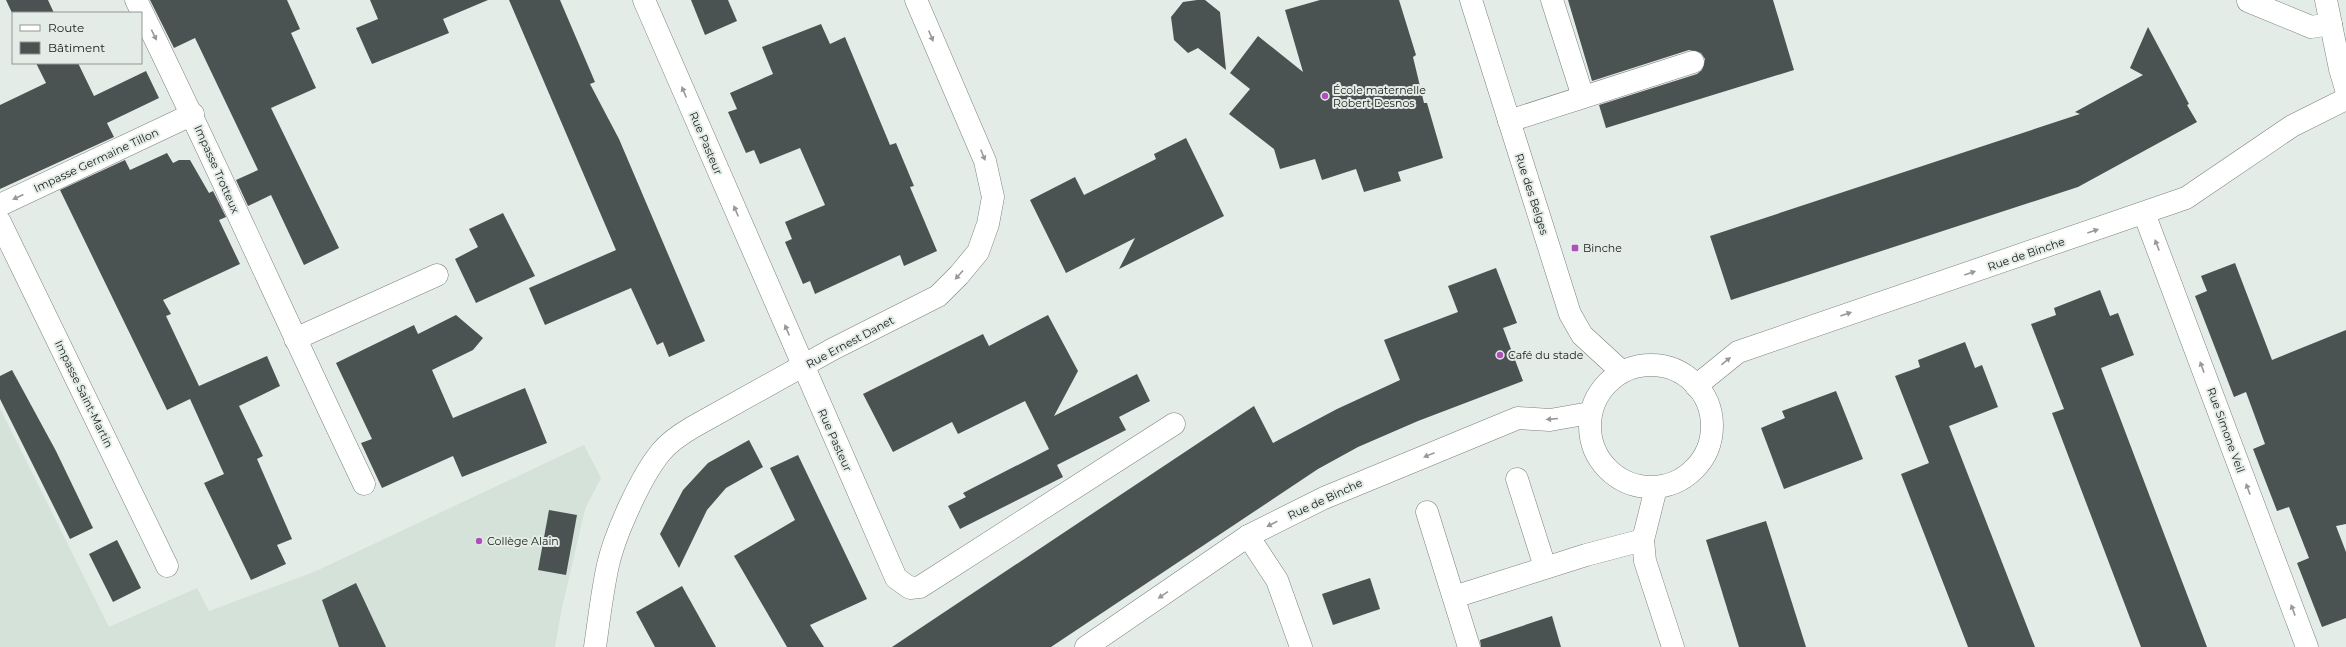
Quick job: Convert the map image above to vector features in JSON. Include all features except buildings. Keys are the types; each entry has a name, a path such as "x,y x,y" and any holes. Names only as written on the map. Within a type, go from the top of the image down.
{"street":[{"name":"Impasse Trotteux","path":"136,0 193,114 294,339 364,484"},
{"name":"Rue Pasteur","path":"644,0 896,578 910,588 920,587 1174,424"},
{"name":"Rue Ernest Danet","path":"595,647 608,563 627,512 650,468 661,452 674,439 693,427 803,366 938,296 960,275 978,252 988,224 993,197 985,161 916,0"},
{"name":"Rue des Belges","path":"1471,0 1570,314 1582,335 1621,371"},
{"path":"1552,0 1583,97"},
{"path":"2326,0 2346,89"},
{"path":"2248,1 2311,27 2331,24"},
{"path":"1509,121 1693,62"},
{"name":"Rue de Binche","path":"1696,386 1738,352 2186,198 2292,126 2346,99"},
{"name":"Impasse Germaine Tillon","path":"0,205 193,114"},
{"name":"Rue Simone Veil","path":"2144,213 2307,647"},
{"name":"Impasse Saint-Martin","path":"0,222 167,566"},
{"path":"294,339 437,275"},
{"path":"1644,364 1667,366 1690,377 1696,386 1708,401 1713,426 1709,448 1702,461 1687,476 1677,482 1656,488 1633,486 1611,474 1602,465 1592,446 1589,435 1590,413 1604,385 1621,371 1644,364"},
{"name":"Rue de Binche","path":"1086,647 1248,536 1324,498 1518,418 1550,420 1590,413"},
{"path":"1517,479 1544,568"},
{"path":"1656,488 1643,540 1645,561 1673,647"},
{"path":"1427,512 1469,647"},
{"path":"1248,536 1277,580 1301,647"},
{"path":"1454,597 1544,568 1643,540"}],"shaded area":[{"name":"Collège Alain","path":"0,408 109,627 197,588 209,611 314,572 584,445 601,478 585,509 562,608 555,647 0,647"}],"place":[{"name":"École maternelle Robert Desnos","path":"1325,96"},
{"name":"Binche","path":"1575,248"},
{"name":"Café du stade","path":"1500,355"},
{"name":"Collège Alain","path":"479,541"}]}
